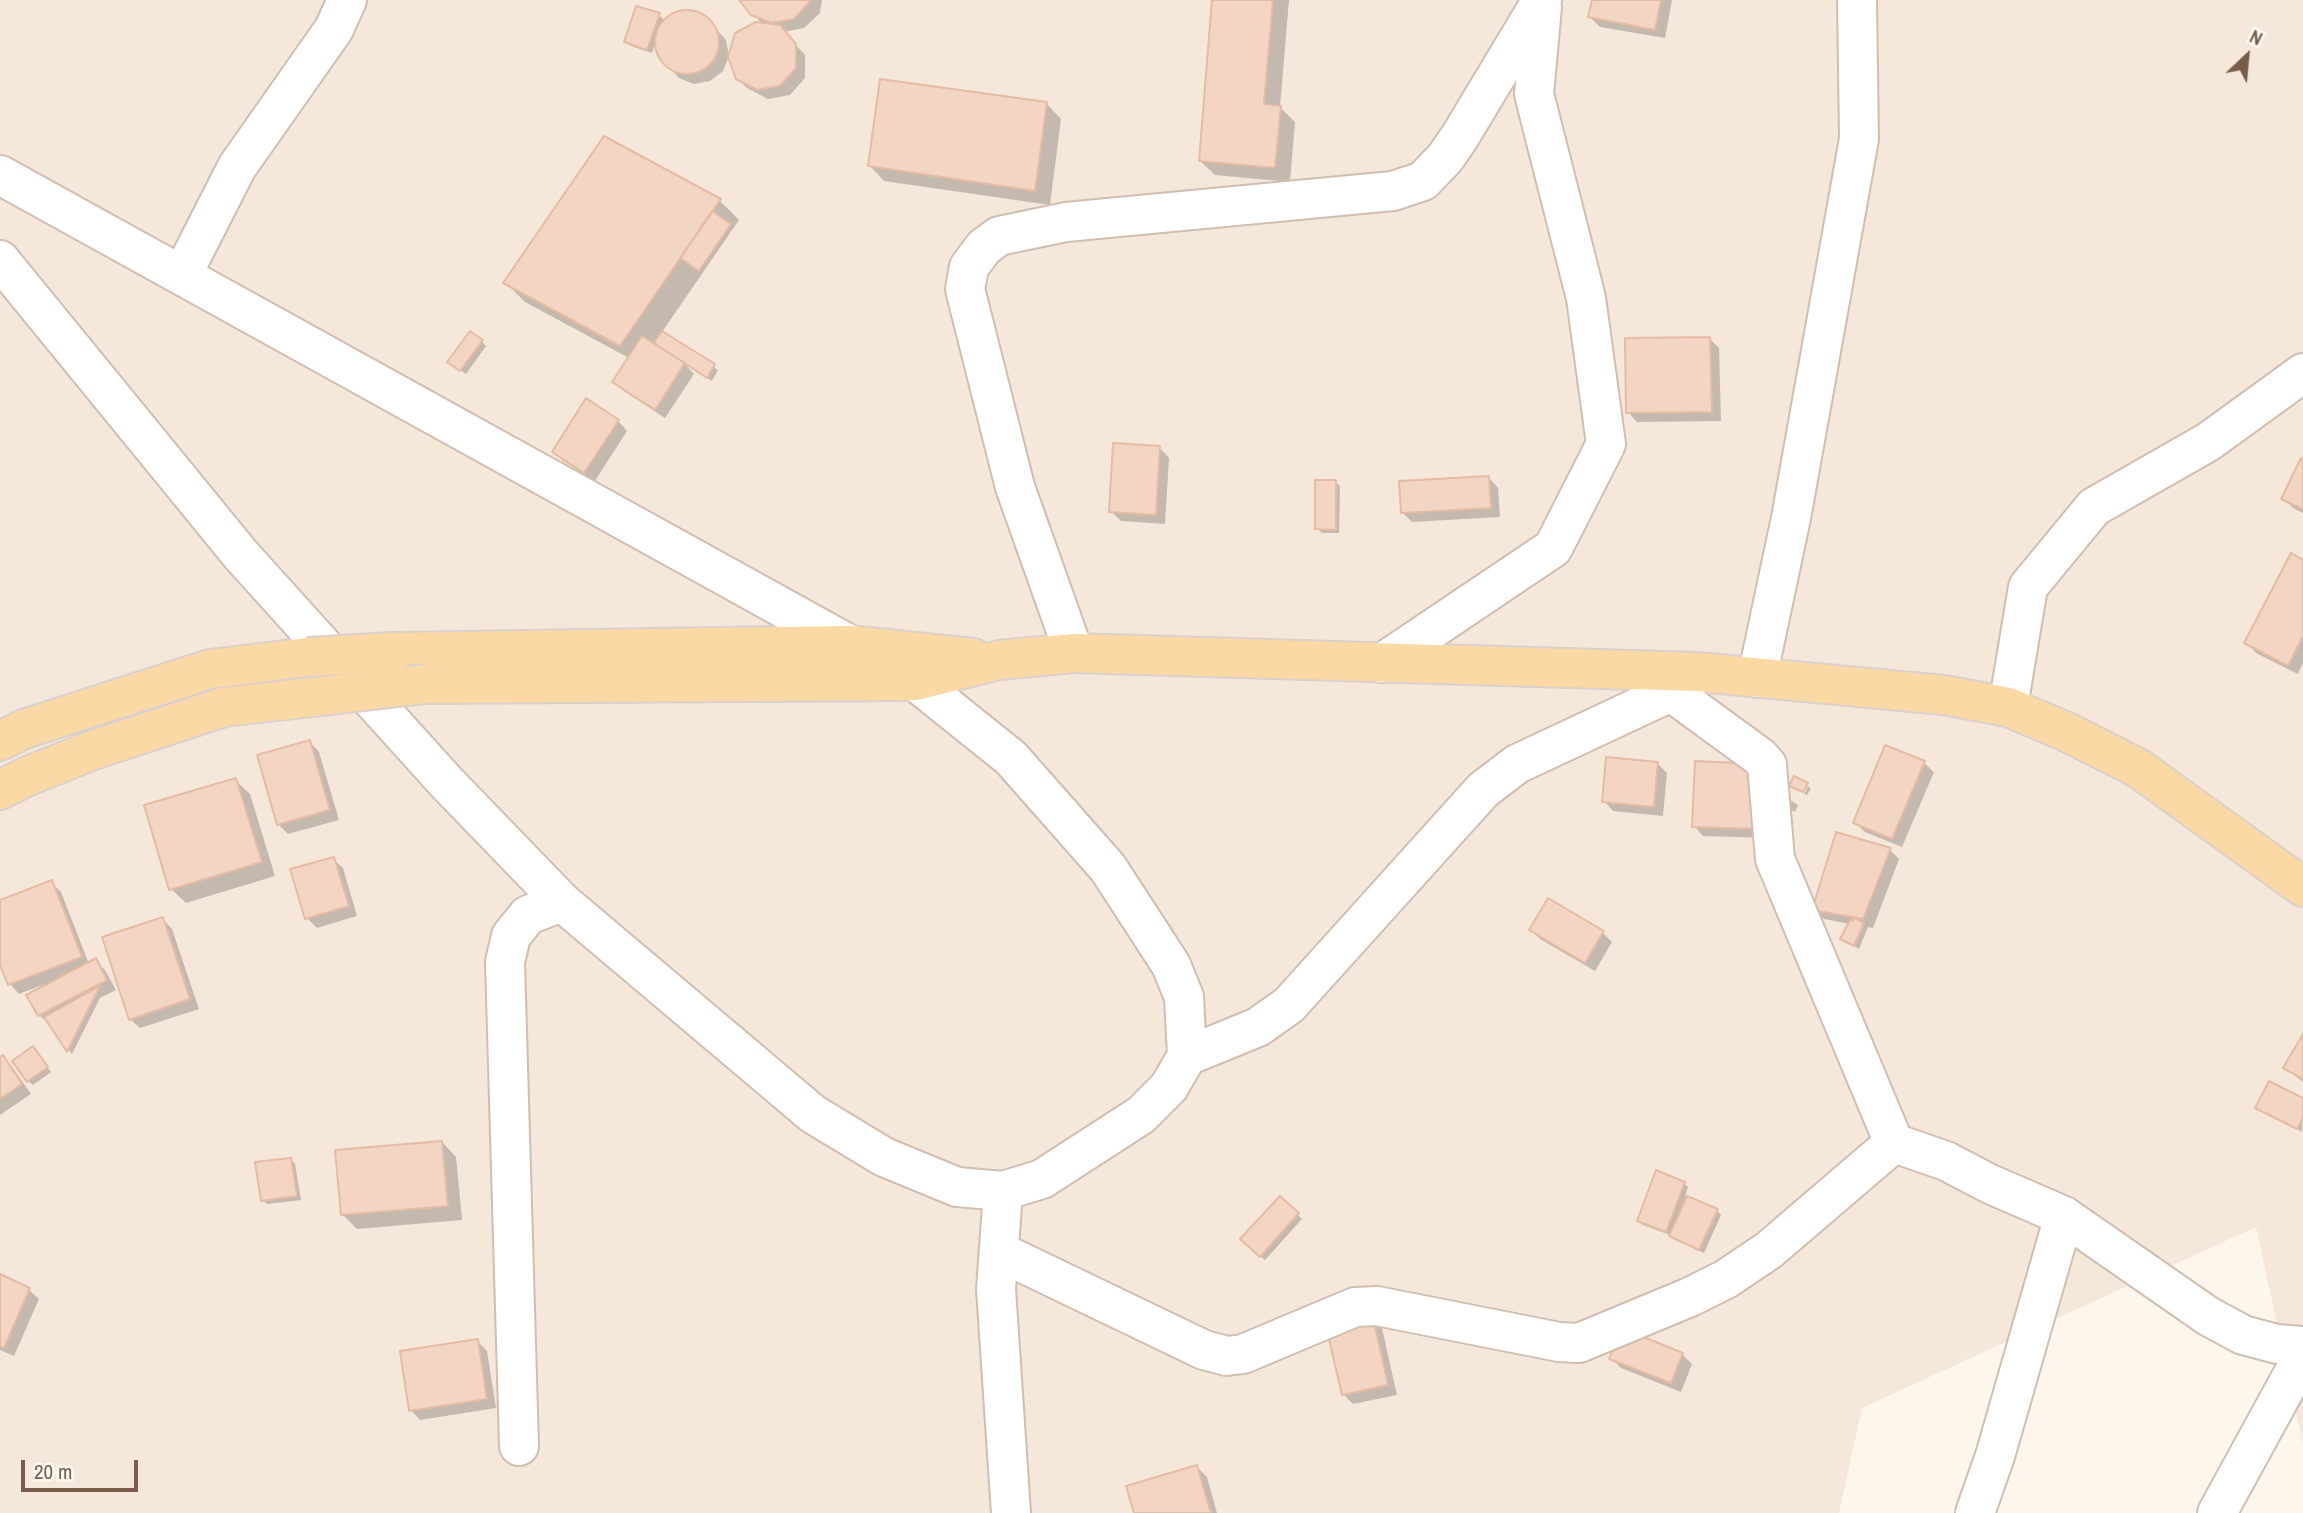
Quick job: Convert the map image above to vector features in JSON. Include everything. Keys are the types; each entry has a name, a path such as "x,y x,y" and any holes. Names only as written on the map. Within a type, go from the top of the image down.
{"main road":[{"path":"0,741 24,729 210,669 308,657 393,652 849,645 999,660"},
{"path":"0,790 93,750 224,707 425,684 915,681 999,660 1074,653 1382,663 1685,682 1757,678 1944,695 2008,707 2069,733 2138,768 2303,887"}],"street":[{"path":"182,275 237,167 334,29 347,0"},
{"path":"1074,653 1015,487 965,289 969,267 984,247 999,236 1066,222 1394,191 1423,181 1445,158 1459,138 1542,0"},
{"path":"1382,663 1553,548 1606,444 1586,298 1534,93 1542,0"},
{"path":"1757,678 1791,518 1859,139 1857,0"},
{"path":"0,175 915,681 1011,758 1108,868 1171,965 1184,998 1187,1056 1169,1087 1140,1115 1042,1179 1003,1191 957,1187 884,1157 813,1114 562,902 446,782 240,555 0,260"},
{"path":"2008,707 2028,587 2094,507 2208,442 2303,373"},
{"path":"1187,1056 1258,1027 1289,1004 1483,790 1517,764 1685,682 1767,765 1775,859 1894,1143 1946,1161 1990,1184 2064,1216 2208,1315 2243,1335 2277,1345 2303,1346"},
{"path":"519,1446 505,962 511,936 528,915 562,902"},
{"path":"1000,1252 1205,1350 1227,1356 1243,1354 1355,1307 1377,1306 1559,1342 1579,1343 1690,1297 1726,1279 1769,1250 1894,1143"},
{"path":"1003,1191 996,1289 1012,1513"},
{"path":"1975,1513 1995,1456 2064,1216"},
{"path":"2217,1513 2303,1356"}],"shaded area":[{"path":"0,0 2303,0 2303,1444 2256,1227 1862,1408 1839,1513 0,1513"}],"building":[{"path":"739,0 811,0 794,19 772,23 751,15"},
{"path":"1212,0 1273,0 1264,104 1281,106 1275,168 1199,161"},
{"path":"1592,0 1661,0 1655,30 1588,17"},
{"path":"636,6 660,13 647,50 624,42"},
{"path":"681,10 693,10 710,19 717,30 717,54 710,65 693,74 681,74 669,69 660,60 655,48 655,36 660,24 669,15"},
{"path":"756,22 780,25 796,44 796,68 780,86 757,90 736,79 728,57 735,33"},
{"path":"880,79 1047,102 1035,191 868,166"},
{"path":"604,136 721,199 620,346 503,283"},
{"path":"712,211 731,224 699,271 680,258"},
{"path":"470,331 483,340 460,371 447,362"},
{"path":"662,331 715,364 707,378 654,343"},
{"path":"642,336 685,363 655,410 612,382"},
{"path":"1710,337 1712,412 1626,413 1625,338"},
{"path":"586,398 619,420 584,473 552,452"},
{"path":"1113,443 1160,446 1156,515 1109,512"},
{"path":"2301,458 2303,459 2303,509 2281,499"},
{"path":"1489,476 1491,508 1401,513 1399,481"},
{"path":"1315,480 1336,480 1336,530 1315,529"},
{"path":"2291,553 2303,560 2303,636 2288,666 2244,643"},
{"path":"310,740 330,810 277,825 257,755"},
{"path":"1885,745 1925,761 1892,839 1853,823"},
{"path":"1606,757 1658,762 1654,807 1602,802"},
{"path":"1695,761 1761,764 1759,829 1692,827"},
{"path":"1794,776 1808,783 1803,792 1789,786"},
{"path":"236,778 262,862 169,890 144,805"},
{"path":"1836,832 1891,848 1863,919 1812,910"},
{"path":"334,857 349,906 305,919 290,869"},
{"path":"52,880 82,957 8,985 0,965 0,900"},
{"path":"1548,898 1604,931 1585,963 1529,930"},
{"path":"163,917 190,999 129,1020 102,937"},
{"path":"1854,918 1864,923 1854,946 1840,939 1850,920 1853,921"},
{"path":"96,958 107,980 38,1016 26,995"},
{"path":"100,986 67,1052 44,1017"},
{"path":"2303,1034 2303,1079 2283,1068"},
{"path":"33,1046 48,1067 27,1082 12,1061"},
{"path":"3,1055 22,1084 0,1099 0,1057"},
{"path":"2269,1081 2303,1098 2303,1118 2297,1129 2255,1108"},
{"path":"442,1141 448,1206 341,1215 335,1150"},
{"path":"291,1158 297,1196 261,1201 255,1162"},
{"path":"1656,1170 1685,1182 1666,1232 1637,1221"},
{"path":"1280,1196 1299,1213 1260,1257 1240,1239"},
{"path":"1687,1196 1718,1209 1699,1250 1669,1236"},
{"path":"0,1274 30,1288 4,1348 0,1346"},
{"path":"1373,1317 1388,1385 1342,1395 1326,1326"},
{"path":"1621,1328 1683,1353 1671,1383 1609,1359"},
{"path":"478,1339 487,1399 409,1411 400,1351"},
{"path":"1197,1465 1211,1513 1134,1513 1126,1486"}]}
